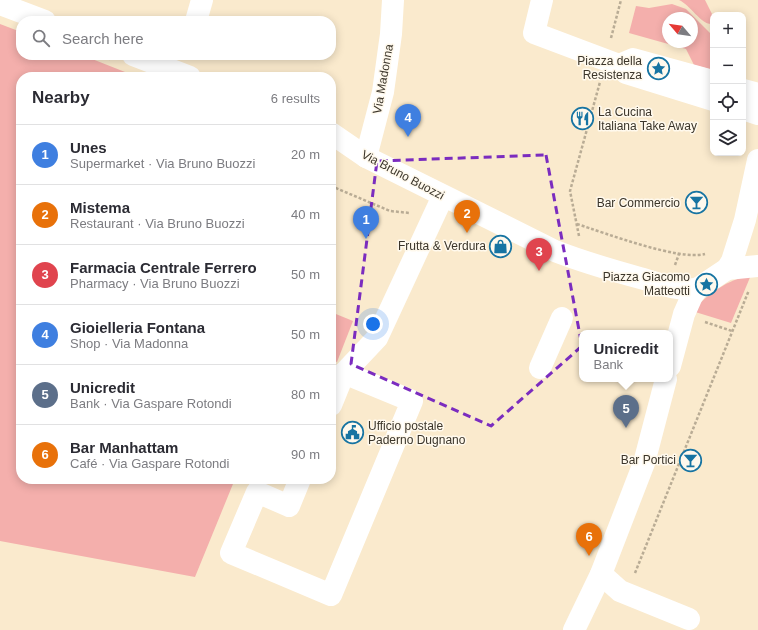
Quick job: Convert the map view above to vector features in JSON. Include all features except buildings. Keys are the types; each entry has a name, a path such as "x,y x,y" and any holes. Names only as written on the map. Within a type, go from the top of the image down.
{"street":[{"path":"197,16 202,0"},
{"name":"Via Madonna","path":"366,157 383,92 391,34 393,0"},
{"path":"542,0 534,33 610,70 626,73 710,99"},
{"path":"0,4 32,16"},
{"path":"610,70 633,59 710,80"},
{"path":"152,60 186,69"},
{"path":"746,91 758,94"},
{"path":"746,110 758,114"},
{"name":"Via Bruno Buozzi","path":"336,136 366,157 555,251 584,262 655,283 690,290 697,289"},
{"path":"727,269 736,252 745,220 758,160"},
{"path":"336,392 344,372 377,338 442,196"},
{"path":"673,355 681,324 688,305 697,289 727,269 758,266"},
{"path":"540,368 562,318"},
{"path":"298,484 289,506 257,492 231,553 331,595 412,401 344,372"},
{"path":"574,630 601,574 644,463 665,382"},
{"path":"601,574 620,591 689,619"}],"path":[{"path":"610,42 621,0"},
{"path":"570,196 570,191 610,70"},
{"path":"576,224 666,252 699,256 710,253"},
{"path":"638,569 750,288"},
{"path":"704,322 732,332"}],"highlighted area":[{"path":"546,155 582,346 491,426 351,364 377,161"}],"shaded area":[{"path":"679,0 705,0 711,12 710,24 699,18 698,12 693,12"},
{"path":"672,4 686,9 689,12 662,12 662,42 629,33 636,6 649,8"},
{"path":"698,21 710,33 710,69 694,65 686,49 682,48 698,48"},
{"path":"0,24 16,30 16,60 95,60 125,72 16,72 16,484 233,484 195,577 0,541"},
{"path":"751,275 731,323 692,311 705,298 719,288 734,280"},
{"path":"336,314 353,321 336,362"}],"place":[{"name":"Piazza della Resistenza","path":"658,68"},
{"name":"La Cucina Italiana Take Away","path":"582,119"},
{"name":"Gioielleria Fontana","path":"408,137"},
{"name":"Bar Commercio","path":"696,203"},
{"name":"Mistema","path":"467,233"},
{"name":"Unes","path":"366,239"},
{"name":"Frutta & Verdura","path":"501,246"},
{"name":"Farmacia Centrale Ferrero","path":"539,271"},
{"name":"Piazza Giacomo Matteotti","path":"706,284"},
{"name":"Unicredit","path":"626,428"},
{"name":"Ufficio postale Paderno Dugnano","path":"352,433"},
{"name":"Bar Portici","path":"691,460"},
{"name":"Bar Manhattam","path":"589,556"}]}
